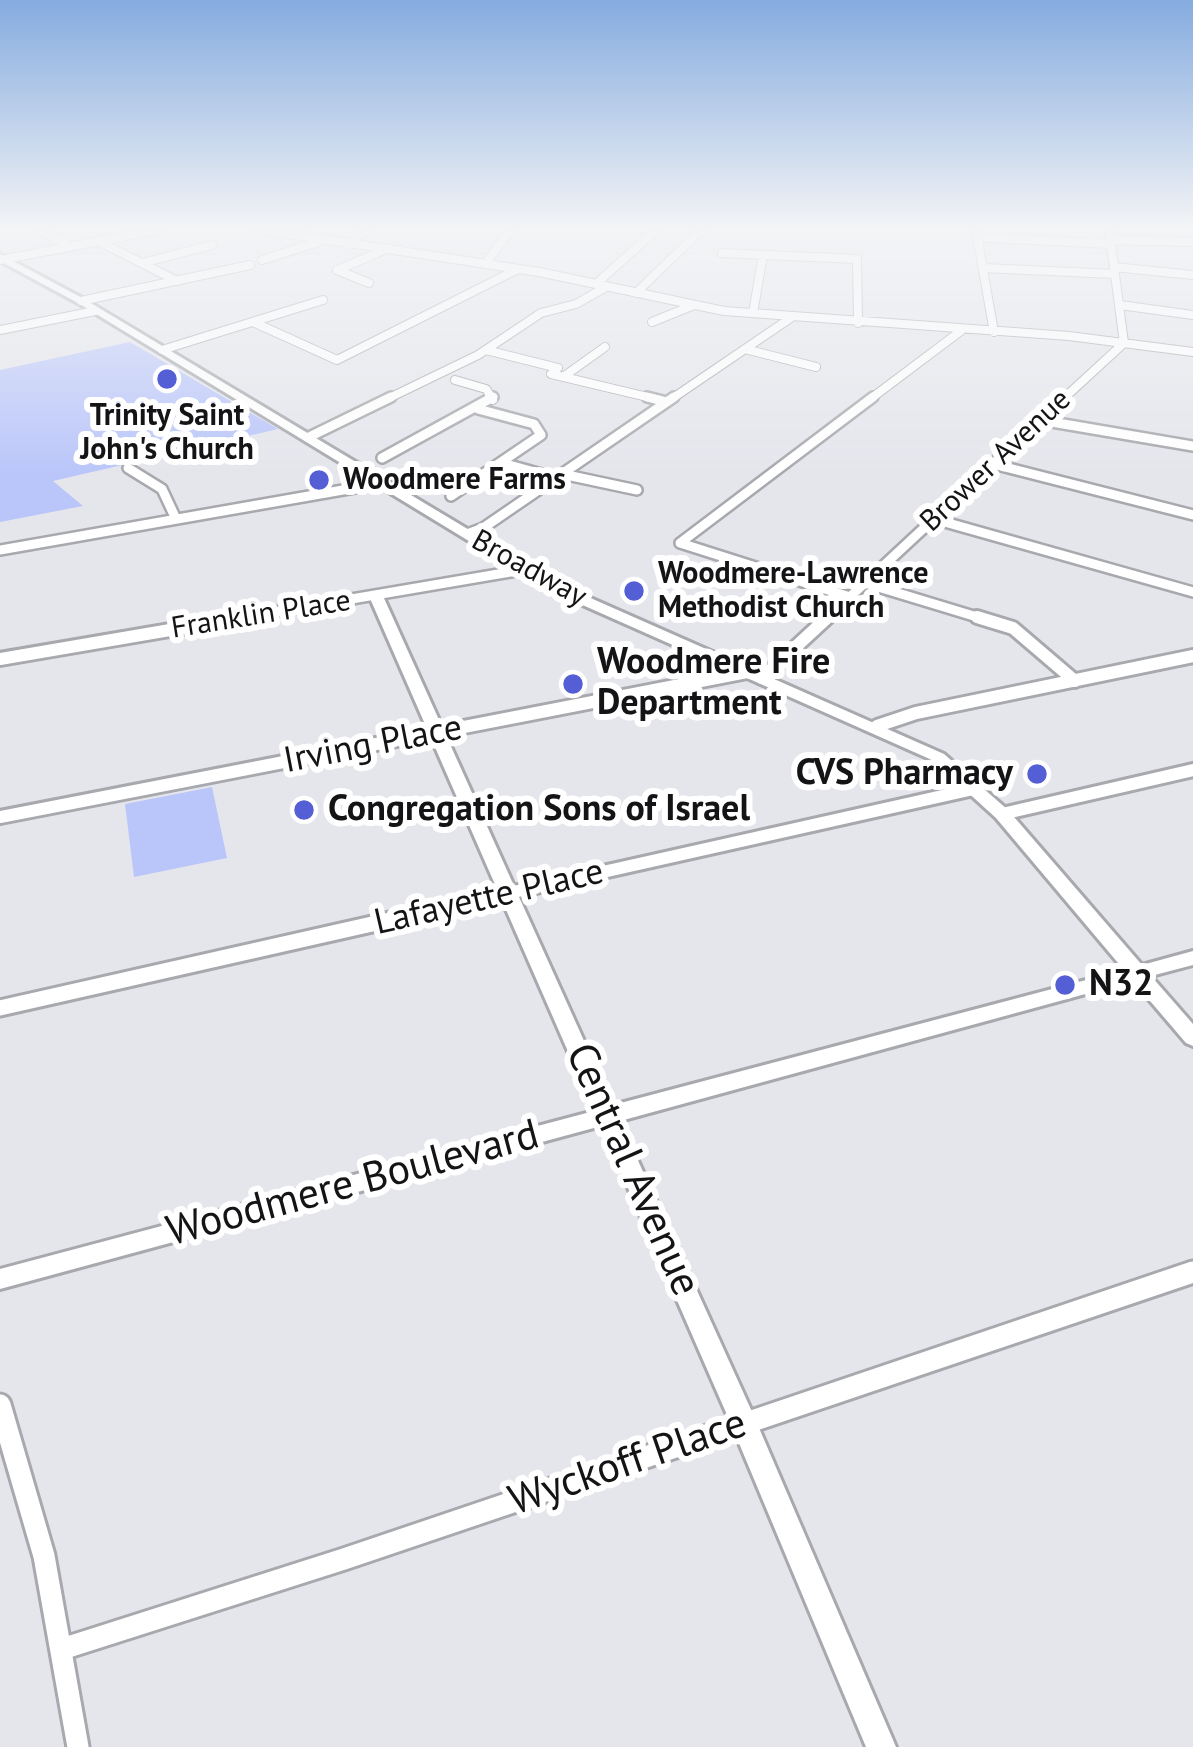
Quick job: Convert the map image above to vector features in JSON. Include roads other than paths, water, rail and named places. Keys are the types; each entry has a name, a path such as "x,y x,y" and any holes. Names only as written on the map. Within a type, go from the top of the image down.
{"main road":[{"name":"Broadway","path":"96,311 522,570 938,757 1002,814 1193,1038"},
{"name":"Central Avenue","path":"376,596 744,1423 881,1747"},
{"name":"Woodmere Boulevard","path":"0,1279 1193,958"}],"street":[{"path":"0,330 92,311"},
{"path":"162,350 290,311"},
{"path":"253,322 337,360 435,311"},
{"path":"309,437 486,350 551,311"},
{"path":"652,322 680,311"},
{"path":"730,311 1193,352"},
{"path":"858,311 858,322"},
{"path":"990,311 994,332"},
{"path":"1121,311 1124,343"},
{"path":"1160,311 1193,315"},
{"path":"467,534 792,317"},
{"path":"850,597 680,544 962,330"},
{"name":"Brower Avenue","path":"754,675 850,597 1124,343"},
{"path":"562,377 605,347"},
{"path":"745,349 816,367"},
{"path":"486,350 558,368 551,374 667,402"},
{"path":"382,458 495,399 494,394 455,380"},
{"path":"451,496 536,440 540,429 478,409"},
{"path":"1040,420 1193,446"},
{"path":"505,462 637,490"},
{"path":"993,464 1193,515"},
{"path":"128,468 162,489 176,519"},
{"path":"0,550 383,482"},
{"path":"934,519 1193,592"},
{"name":"Franklin Place","path":"0,658 522,570"},
{"path":"865,583 1013,628 1075,681"},
{"path":"877,726 916,713 1193,656"},
{"name":"Irving Place","path":"0,817 754,675"},
{"path":"1002,814 1193,770"},
{"name":"Lafayette Place","path":"0,1008 978,788"},
{"name":"Wyckoff Place","path":"62,1649 1193,1272"},
{"path":"0,1405 44,1556 78,1747"}],"place":[{"name":"Trinity Saint John's Church","path":"167,379"},
{"name":"Woodmere Farms","path":"319,480"},
{"name":"Woodmere-Lawrence Methodist Church","path":"634,591"},
{"name":"Woodmere Fire Department","path":"573,684"},
{"name":"CVS Pharmacy","path":"1037,774"},
{"name":"Congregation Sons of Israel","path":"304,810"},
{"name":"N32","path":"1065,985"}]}
